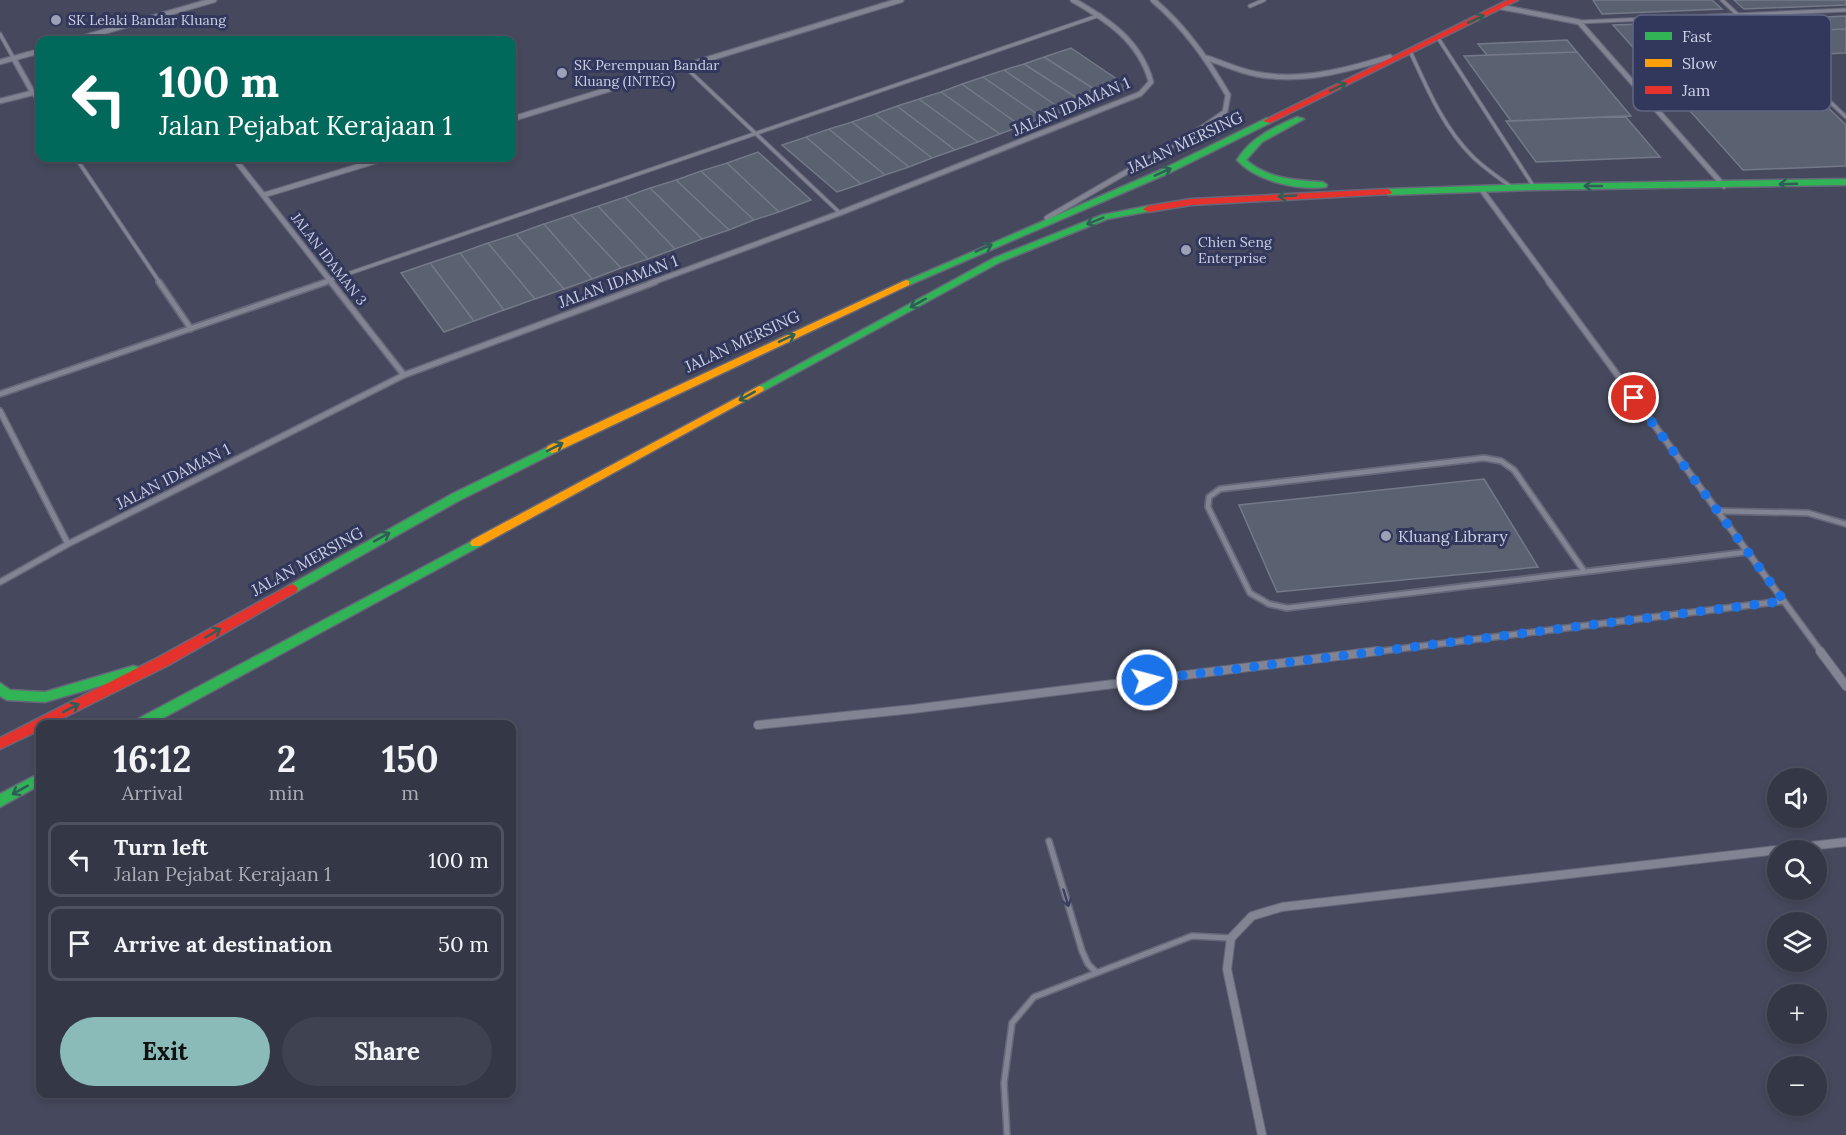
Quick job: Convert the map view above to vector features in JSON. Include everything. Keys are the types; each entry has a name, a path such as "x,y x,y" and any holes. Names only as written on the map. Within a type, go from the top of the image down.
{"main road":[{"name":"JALAN MERSING","path":"47,720 162,662 456,497 574,437 901,285 1031,227 1166,171 1514,0"},
{"path":"1383,65 1369,83 1255,142 1244,150 1241,160 1246,168 1274,180 1388,192"},
{"path":"148,720 997,260 1104,217 1180,204 1388,192 1534,187 1724,186 1846,182"},
{"path":"0,688 7,695 45,697 162,662"},
{"name":"JALAN MERSING","path":"0,744 36,726"},
{"path":"0,801 36,781"}],"street":[{"path":"89,36 214,0"},
{"path":"516,118 901,0"},
{"name":"JALAN IDAMAN 1","path":"0,582 68,544 404,375 840,213 1140,94 1151,82 1148,67 1126,34 1100,15 1073,0"},
{"path":"1031,227 1202,128 1225,112 1228,95 1207,58 1171,14 1154,0"},
{"path":"1501,7 1579,22 1633,83"},
{"path":"1207,58 1257,74 1298,78 1342,72 1410,51"},
{"path":"0,63 36,52"},
{"path":"14,58 33,93"},
{"path":"0,101 36,92"},
{"path":"1658,111 1724,186"},
{"name":"JALAN IDAMAN 3","path":"237,162 404,375"},
{"path":"264,195 373,162"},
{"path":"1481,189 1846,686"},
{"path":"0,411 68,544"},
{"path":"758,725 912,710 1784,601"},
{"path":"1262,1135 1227,969 1231,938 1252,916 1282,907 1846,842"}],"lane":[{"path":"1250,6 1264,0"},
{"path":"1722,0 1738,15 1846,10"},
{"path":"0,394 1100,15"},
{"path":"1579,22 1633,20"},
{"path":"0,34 14,58"},
{"path":"1438,38 1534,187"},
{"path":"1410,51 1437,108 1450,127 1472,156 1513,188"},
{"path":"684,66 840,213"},
{"path":"33,93 36,98"},
{"path":"1831,103 1846,117"},
{"path":"79,162 191,329"},
{"path":"1584,571 1514,470 1501,461 1484,458 1220,489 1209,497 1208,507 1250,593 1269,604 1287,608 1747,552"},
{"path":"1717,511 1808,513 1846,524"},
{"path":"1049,842 1082,951 1088,964 1096,972"},
{"path":"1007,1135 1004,1083 1012,1023 1034,997 1192,936 1231,938"}],"building":[{"path":"1593,0 1712,0 1722,9 1602,14"},
{"path":"1734,0 1846,0 1846,5 1744,9"},
{"path":"1846,16 1846,29 1831,30 1831,17"},
{"path":"1633,24 1633,47 1613,25"},
{"path":"1846,29 1846,53 1831,54 1831,30"},
{"path":"1567,40 1577,52 1487,55 1478,44"},
{"path":"1071,48 1130,88 1105,96 1044,57"},
{"path":"1577,52 1631,116 1511,121 1464,56"},
{"path":"1044,57 1105,96 1085,103 1024,64"},
{"path":"1024,64 1085,103 1064,111 1004,70"},
{"path":"1004,70 1064,111 1043,118 983,77"},
{"path":"983,77 1043,118 1021,126 962,84"},
{"path":"962,84 1021,126 1000,134 941,92"},
{"path":"941,92 1000,134 978,142 919,99"},
{"path":"919,99 978,142 955,150 897,106"},
{"path":"897,106 955,150 932,158 875,114"},
{"path":"1690,111 1831,111 1846,125 1846,166 1743,170"},
{"path":"875,114 932,158 909,167 852,122"},
{"path":"1625,116 1660,157 1536,162 1506,121"},
{"path":"852,122 909,167 885,175 829,129"},
{"path":"829,129 885,175 861,184 806,137"},
{"path":"806,137 861,184 837,192 782,145"},
{"path":"758,152 811,200 779,212 727,163"},
{"path":"727,163 779,212 754,220 701,171"},
{"path":"701,171 754,220 729,230 676,180"},
{"path":"676,180 729,230 702,239 650,188"},
{"path":"650,188 702,239 675,249 625,197"},
{"path":"625,197 675,249 648,259 598,206"},
{"path":"598,206 648,259 621,268 571,215"},
{"path":"571,215 621,268 592,279 544,224"},
{"path":"544,224 592,279 564,289 516,234"},
{"path":"516,234 564,289 535,299 488,243"},
{"path":"488,243 535,299 504,310 460,253"},
{"path":"460,253 504,310 474,321 430,263"},
{"path":"430,263 474,321 444,332 401,273"},
{"name":"Kluang Library","path":"1484,479 1538,567 1277,592 1239,505"}],"traffic: fast":[{"path":"1300,119 1259,140 1252,145 1241,160 1250,168 1269,177 1290,182 1323,185"},
{"path":"906,283 1166,171 1267,121"},
{"path":"1388,192 1534,187 1846,182"},
{"path":"759,389 997,260 1105,217 1148,209"},
{"path":"292,589 456,497 552,449"},
{"path":"148,720 476,543"},
{"path":"0,688 7,695 45,697 133,671"},
{"path":"0,801 36,781"}],"traffic: slow":[{"path":"552,449 906,283"},
{"path":"476,543 759,389"}],"traffic: jam":[{"path":"1267,121 1514,0"},
{"path":"1148,209 1191,202 1388,192"},
{"path":"47,720 162,662 292,589"},
{"path":"0,744 36,726"}],"place":[{"name":"SK Lelaki Bandar Kluang","path":"56,20"},
{"name":"SK Perempuan Bandar Kluang (INTEG)","path":"562,73"},
{"name":"Chien Seng Enterprise","path":"1186,250"},
{"name":"Kluang Library","path":"1386,536"}],"route":[{"path":"1147,680 1784,601 1634,398"}]}
